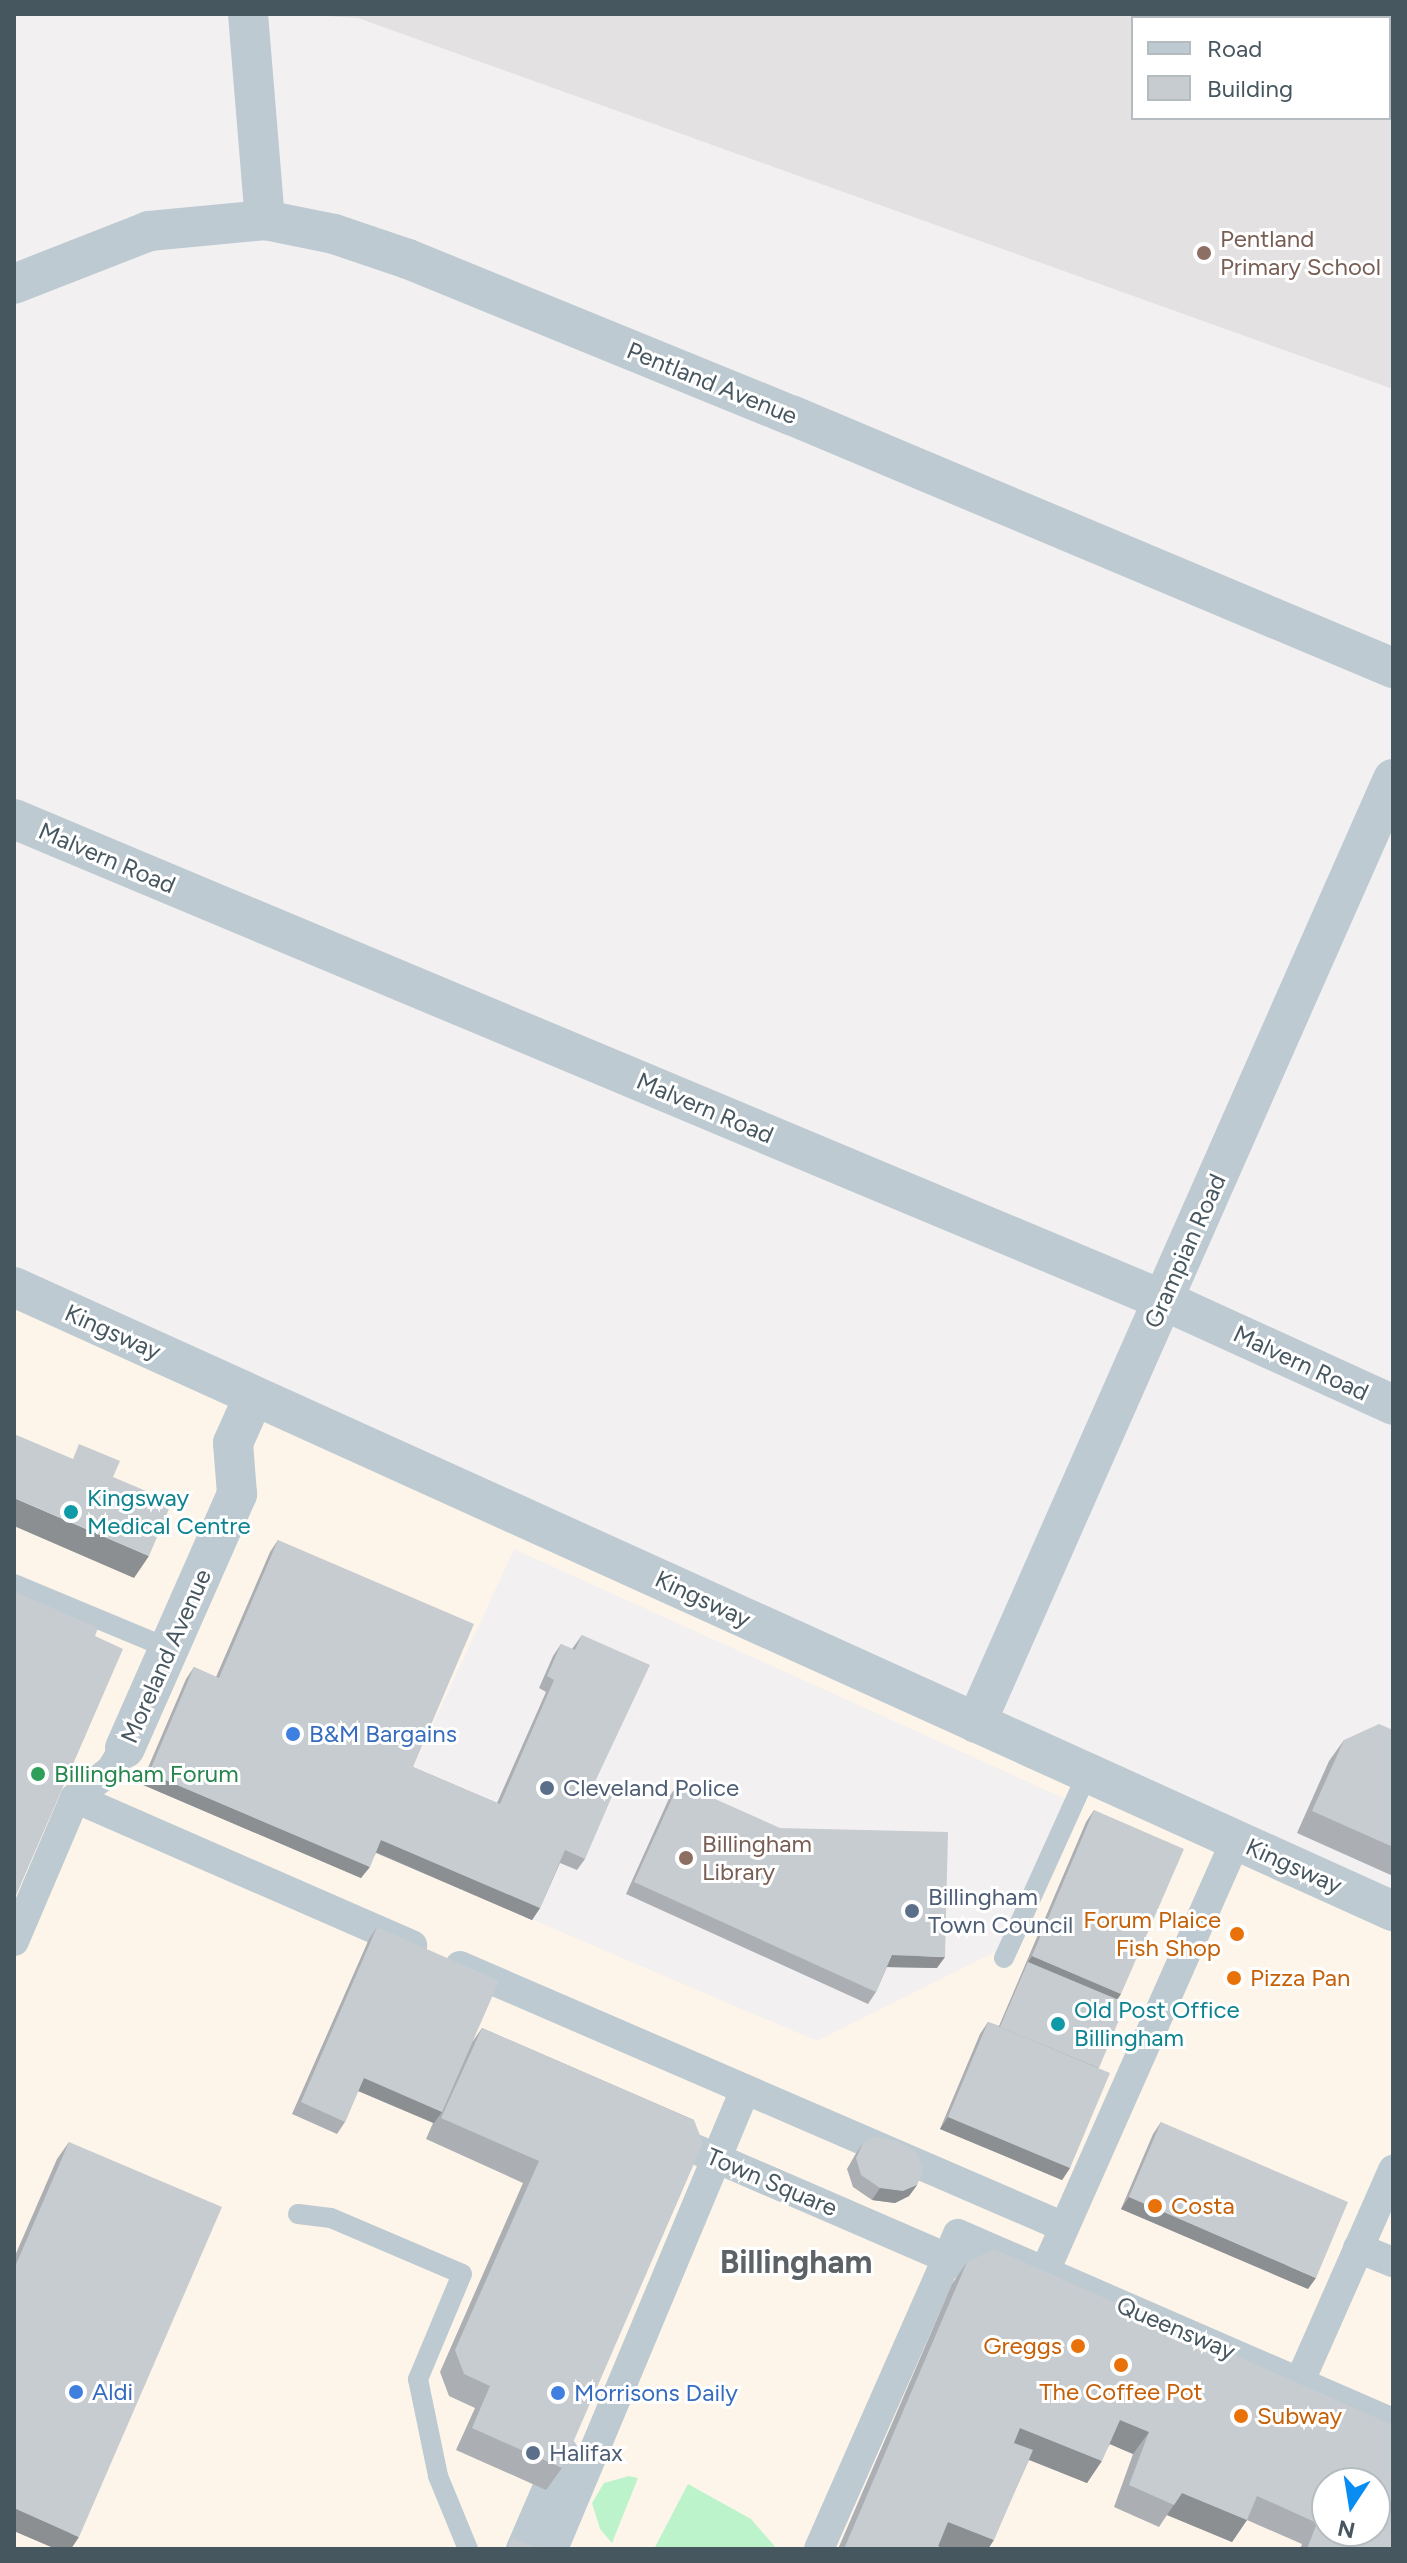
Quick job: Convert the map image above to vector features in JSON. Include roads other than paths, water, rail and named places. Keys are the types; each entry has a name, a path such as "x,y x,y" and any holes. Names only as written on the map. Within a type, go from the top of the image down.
{"street":[{"path":"248,14 265,220"},
{"name":"Pentland Avenue","path":"14,284 149,231 265,220 334,234 408,259 1393,668"},
{"name":"Grampian Road","path":"976,1723 1393,779"},
{"name":"Malvern Road","path":"14,819 1163,1300 1393,1405"},
{"name":"Kingsway","path":"14,1287 1393,1911"},
{"name":"Moreland Avenue","path":"14,1941 75,1798 111,1770 125,1748 170,1649 237,1494 233,1443 254,1396"},
{"path":"75,1798 1064,2227"},
{"path":"1045,2271 1236,1840"},
{"path":"553,2549 745,2091"},
{"name":"Town Square","path":"524,2548 688,2164 679,2142 953,2246 979,2271 952,2284 838,2549"},
{"path":"1300,2381 1393,2170"},
{"path":"819,2549 953,2246"},
{"name":"Queensway","path":"953,2246 1045,2271 1393,2423"},
{"path":"1358,2248 1393,2262"}],"lane":[{"path":"14,1584 170,1649"},
{"path":"1004,1958 1088,1772"},
{"path":"298,2214 331,2218 462,2274 418,2379 438,2476 468,2549"}],"place":[{"name":"Pentland Primary School","path":"1204,253"},
{"name":"Kingsway Medical Centre","path":"71,1512"},
{"name":"B&M Bargains","path":"293,1734"},
{"name":"Billingham Forum","path":"38,1774"},
{"name":"Cleveland Police","path":"547,1788"},
{"name":"Billingham Library","path":"686,1858"},
{"name":"Billingham Town Council","path":"912,1911"},
{"name":"Forum Plaice Fish Shop","path":"1237,1934"},
{"name":"Pizza Pan","path":"1234,1978"},
{"name":"Old Post Office Billingham","path":"1058,2024"},
{"name":"Costa","path":"1155,2206"},
{"name":"Greggs","path":"1078,2346"},
{"name":"The Coffee Pot","path":"1121,2365"},
{"name":"Aldi","path":"76,2392"},
{"name":"Morrisons Daily","path":"558,2393"},
{"name":"Subway","path":"1241,2416"},
{"name":"Halifax","path":"533,2453"}],"district":[{"name":"Billingham","path":"796,2262"}]}
